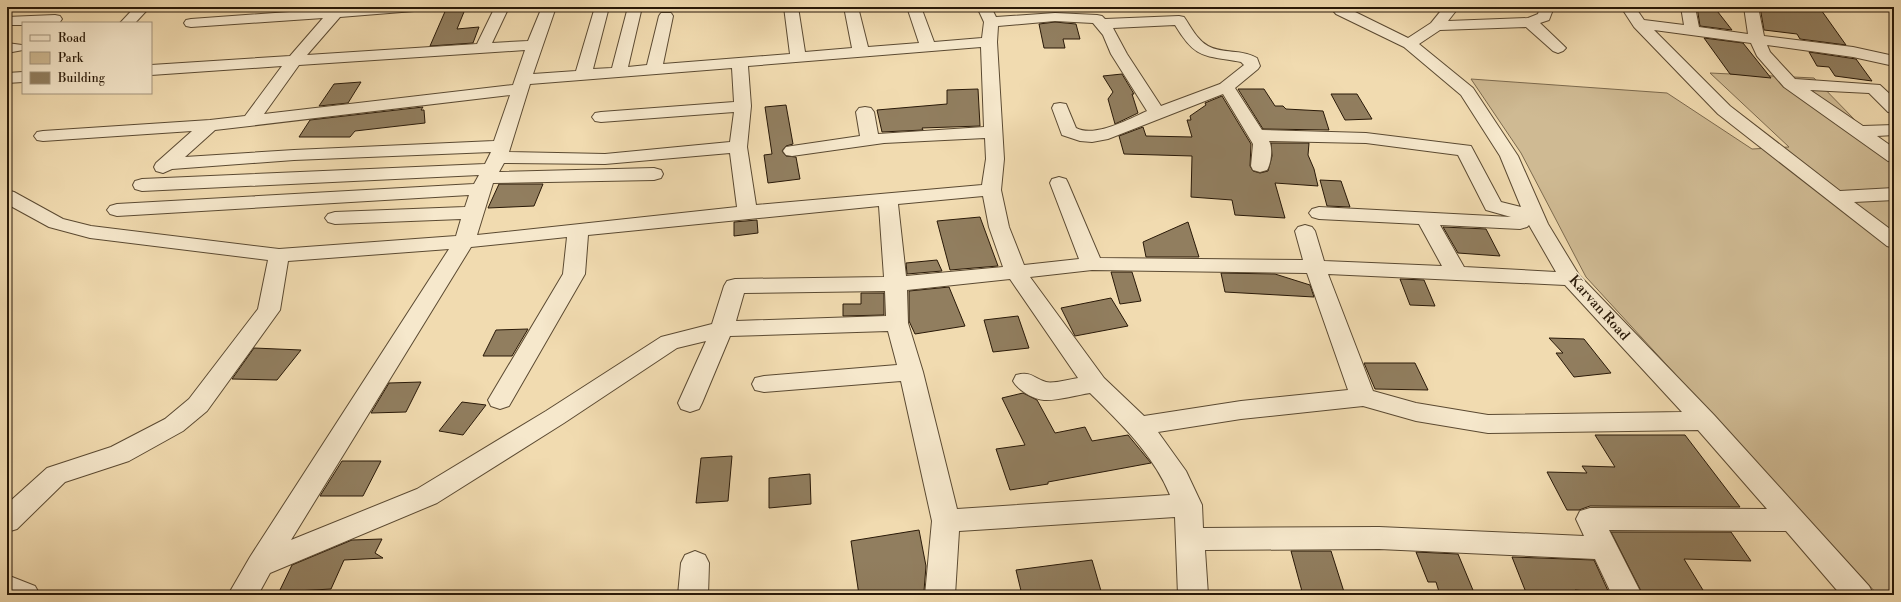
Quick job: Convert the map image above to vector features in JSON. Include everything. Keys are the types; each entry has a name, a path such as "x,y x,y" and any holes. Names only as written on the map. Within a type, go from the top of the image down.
{"street":[{"path":"128,22 144,7"},
{"path":"247,20 256,7"},
{"path":"191,23 247,20 337,10 414,7"},
{"path":"482,49 502,7"},
{"path":"243,595 260,565 464,242 473,213 492,168 534,45 549,7"},
{"path":"583,75 602,7"},
{"path":"619,72 635,7"},
{"path":"791,7 798,57"},
{"path":"851,7 861,52"},
{"path":"914,7 928,47"},
{"name":"Karvan Road","path":"1337,7 1342,11 1409,44 1467,92 1509,156 1537,220 1572,279 1705,421 1858,595"},
{"path":"1409,44 1436,26 1452,7"},
{"path":"1436,26 1530,22 1544,17 1547,7"},
{"path":"1628,7 1639,24 1724,110 1894,242"},
{"path":"1688,7 1692,30"},
{"path":"1751,7 1757,39 1763,53 1790,84 1894,157"},
{"path":"252,119 294,61 337,10"},
{"path":"1157,113 1119,54 1110,34 1096,19 1086,17 988,14 992,132 995,159 991,190 999,227 1016,272 1096,384 1139,426 1173,471 1188,505 1193,595"},
{"path":"654,69 666,16"},
{"path":"7,22 55,19"},
{"path":"1060,108 1068,131 1077,136 1088,138 1102,135 1226,87 1252,66 1251,61 1239,56 1205,51 1198,48 1179,20 1102,24"},
{"path":"1530,22 1558,48"},
{"path":"1639,24 1853,52 1894,61"},
{"path":"44,136 210,125 521,85 583,75 989,42"},
{"path":"152,70 534,45"},
{"path":"740,63 743,106 738,147 747,212"},
{"path":"7,78 22,77"},
{"path":"1790,84 1874,88 1894,108"},
{"path":"1226,87 1258,135 1262,144 1260,166"},
{"path":"601,117 743,106"},
{"path":"865,112 870,140"},
{"path":"90,232 117,210 142,185 210,125"},
{"path":"1859,132 1894,130"},
{"path":"792,151 870,140 992,132"},
{"path":"1258,135 1366,138 1465,150 1493,206 1537,220"},
{"path":"142,185 492,168 738,147"},
{"path":"166,164 294,155 492,168 654,174"},
{"path":"117,210 234,205 381,194 492,168"},
{"path":"1059,183 1092,264"},
{"path":"7,196 56,223 90,232 279,254 464,242 747,212 991,190"},
{"path":"1835,197 1894,194"},
{"path":"888,199 890,236 896,284 897,323 911,372 946,521 940,595"},
{"path":"335,218 473,213"},
{"path":"1319,214 1427,220 1537,220"},
{"path":"1427,220 1456,274"},
{"path":"500,400 574,274 578,229"},
{"path":"1305,231 1316,267 1364,397"},
{"path":"7,521 56,475 120,454 174,425 198,405 269,310 279,254"},
{"path":"690,403 722,329 736,286 896,284 1092,264 1316,267 1572,279"},
{"path":"260,565 426,496 556,417 668,342 722,329 897,323"},
{"path":"764,384 911,372"},
{"path":"1025,381 1044,392 1096,384"},
{"path":"1139,426 1241,410 1364,397 1416,412 1488,424 1705,421"},
{"path":"946,521 1188,505"},
{"path":"1627,595 1590,519 1793,520"},
{"path":"1191,539 1379,538 1604,548"},
{"path":"693,595 695,563"},
{"path":"7,587 25,595"}],"green space":[{"path":"1710,73 1814,78 1894,160 1894,595 1878,595 1586,277 1521,153 1471,79 1667,93 1752,149 1789,147"}],"building":[{"path":"447,7 466,7 457,29 479,27 473,43 430,46"},
{"path":"1697,7 1714,7 1732,30 1700,26"},
{"path":"1760,7 1819,7 1846,45 1800,39 1797,34 1764,30"},
{"path":"1055,22 1076,24 1080,39 1063,39 1065,48 1044,48 1039,24"},
{"path":"1704,38 1743,43 1771,78 1730,74"},
{"path":"1809,52 1856,59 1872,81 1835,76 1829,67 1817,66"},
{"path":"1122,74 1134,94 1132,94 1138,113 1115,124 1108,99 1113,92 1103,76"},
{"path":"361,82 348,103 319,106 334,84"},
{"path":"978,89 980,126 922,128 923,130 882,132 877,110 947,104 947,90"},
{"path":"1238,89 1264,89 1275,106 1283,106 1286,109 1323,111 1329,130 1263,129"},
{"path":"1331,94 1357,94 1372,119 1345,120"},
{"path":"1222,96 1251,144 1250,166 1253,171 1260,173 1268,171 1272,156 1271,143 1309,143 1308,155 1314,169 1318,186 1275,183 1285,218 1235,215 1232,200 1191,197 1192,156 1124,154 1119,136 1143,127 1146,136 1192,137 1187,120 1191,120 1190,116 1206,105 1205,103"},
{"path":"786,105 793,144 786,146 782,151 786,156 796,157 800,179 768,183 764,155 772,154 765,107"},
{"path":"423,107 421,110 424,110 425,123 355,131 350,137 299,137 310,120"},
{"path":"1320,180 1341,181 1350,207 1327,206"},
{"path":"499,184 543,184 534,206 488,208"},
{"path":"980,217 998,266 950,270 937,221"},
{"path":"757,220 758,233 734,236 734,222"},
{"path":"1188,222 1199,257 1146,257 1143,242"},
{"path":"1443,227 1486,229 1500,256 1458,253"},
{"path":"937,260 942,271 907,274 906,263"},
{"path":"1111,272 1132,272 1141,301 1120,304"},
{"path":"1221,273 1275,274 1310,285 1314,297 1225,292"},
{"path":"1400,279 1424,280 1435,306 1410,305"},
{"path":"949,287 965,326 915,334 909,321 909,291"},
{"path":"861,293 884,293 884,315 843,316 843,304 861,304"},
{"path":"1111,298 1128,326 1075,336 1061,308"},
{"path":"1018,316 1029,348 993,352 984,320"},
{"path":"528,329 512,356 483,356 496,330"},
{"path":"1549,338 1584,339 1611,373 1574,377 1556,353 1563,353"},
{"path":"254,348 301,350 277,380 232,379"},
{"path":"1364,363 1415,363 1428,390 1375,389"},
{"path":"421,382 406,412 371,413 389,383"},
{"path":"1023,393 1037,400 1055,433 1085,427 1092,441 1128,435 1151,463 1048,482 1048,484 1010,490 996,449 1025,445 1002,398"},
{"path":"462,402 486,405 463,435 439,431"},
{"path":"1595,435 1685,435 1740,507 1590,506 1579,510 1567,510 1547,472 1587,473 1582,466 1615,467"},
{"path":"732,456 728,501 696,503 701,458"},
{"path":"342,461 381,461 363,496 320,496"},
{"path":"810,474 811,504 769,508 769,478"},
{"path":"919,530 926,566 924,591 897,595 859,595 851,541"},
{"path":"1611,532 1731,532 1751,561 1684,559 1706,595 1643,595"},
{"path":"382,539 375,553 383,558 344,560 331,589 279,592 292,565 352,540"},
{"path":"1291,551 1331,551 1345,595 1303,595"},
{"path":"1416,552 1458,554 1475,595 1440,595 1436,582 1428,582"},
{"path":"1512,557 1594,560 1609,593 1575,590 1577,595 1527,595"},
{"path":"1092,560 1101,591 1092,592 1093,595 1022,595 1016,570"}]}
